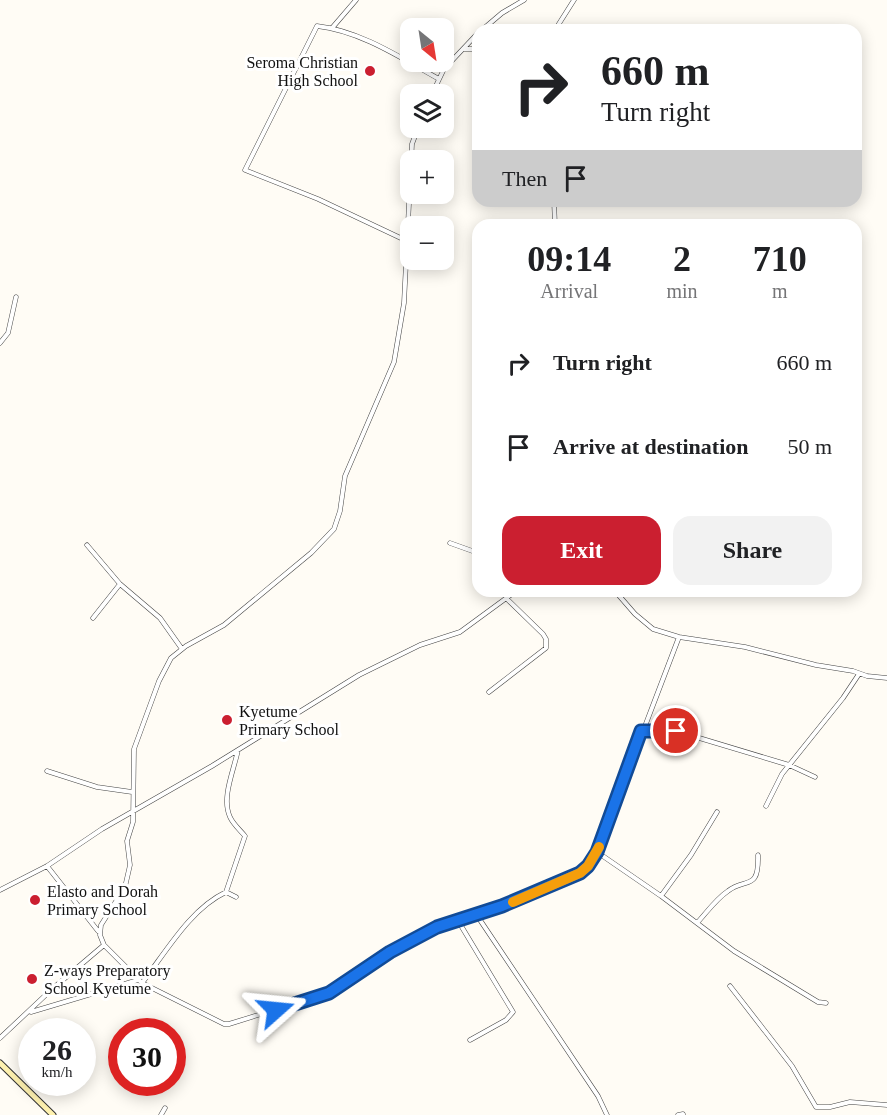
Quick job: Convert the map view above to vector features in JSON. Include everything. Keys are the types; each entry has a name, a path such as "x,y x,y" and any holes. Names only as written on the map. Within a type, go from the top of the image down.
{"main road":[{"path":"0,1063 53,1115"}],"street":[{"path":"332,28 356,0"},
{"path":"489,24 524,0"},
{"path":"559,24 574,0"},
{"path":"400,238 318,199 245,170 317,26 332,28 376,44 439,80"},
{"path":"437,84 444,69 472,39"},
{"path":"462,49 472,49"},
{"path":"408,216 414,138"},
{"path":"100,935 101,925 125,887 130,866 127,841 133,811 134,749 159,681 171,658 182,649 224,625 311,553 334,530 340,511 345,476 394,362 404,303 406,270"},
{"path":"0,343 8,333 16,297"},
{"path":"450,543 472,551"},
{"path":"87,545 120,584 160,618 182,649"},
{"path":"93,618 120,584"},
{"path":"620,597 635,614 653,629 679,637 745,647 859,674 887,678"},
{"path":"0,890 47,866 133,811 359,675 420,645 460,632 507,598 543,634 546,648 489,692"},
{"path":"47,866 97,927 104,945 140,981 224,1024 234,1023 329,993 390,952 457,919 502,906 580,873 588,866 597,852 641,731 679,637"},
{"path":"766,806 789,765 843,698 859,674"},
{"path":"641,731 676,731 789,765 815,777"},
{"path":"30,1012 140,981 211,899 226,892 245,836 229,815 226,793 232,779 238,749"},
{"path":"47,771 97,787 132,792"},
{"path":"661,896 692,855 717,812"},
{"path":"597,852 744,957 818,1002 826,1003"},
{"path":"697,923 725,892 753,880 757,873 758,855"},
{"path":"226,892 236,897"},
{"path":"476,914 598,1096 607,1115"},
{"path":"457,919 513,1012 506,1020 470,1040"},
{"path":"0,1038 104,945"},
{"path":"730,986 792,1066 816,1107 830,1107 850,1102 887,1105"},
{"path":"160,1115 165,1108"}],"slow traffic":[{"path":"513,902 580,873 594,858 599,847"}],"place":[{"name":"Seroma Christian High School","path":"370,71"},
{"name":"Kyetume Primary School","path":"227,720"},
{"name":"Elasto and Dorah Primary School","path":"35,900"},
{"name":"Z-ways Preparatory School Kyetume","path":"32,979"}],"route":[{"path":"276,1010 329,993 390,952 437,927 502,906 580,873 588,866 597,852 641,731 676,731"}]}
